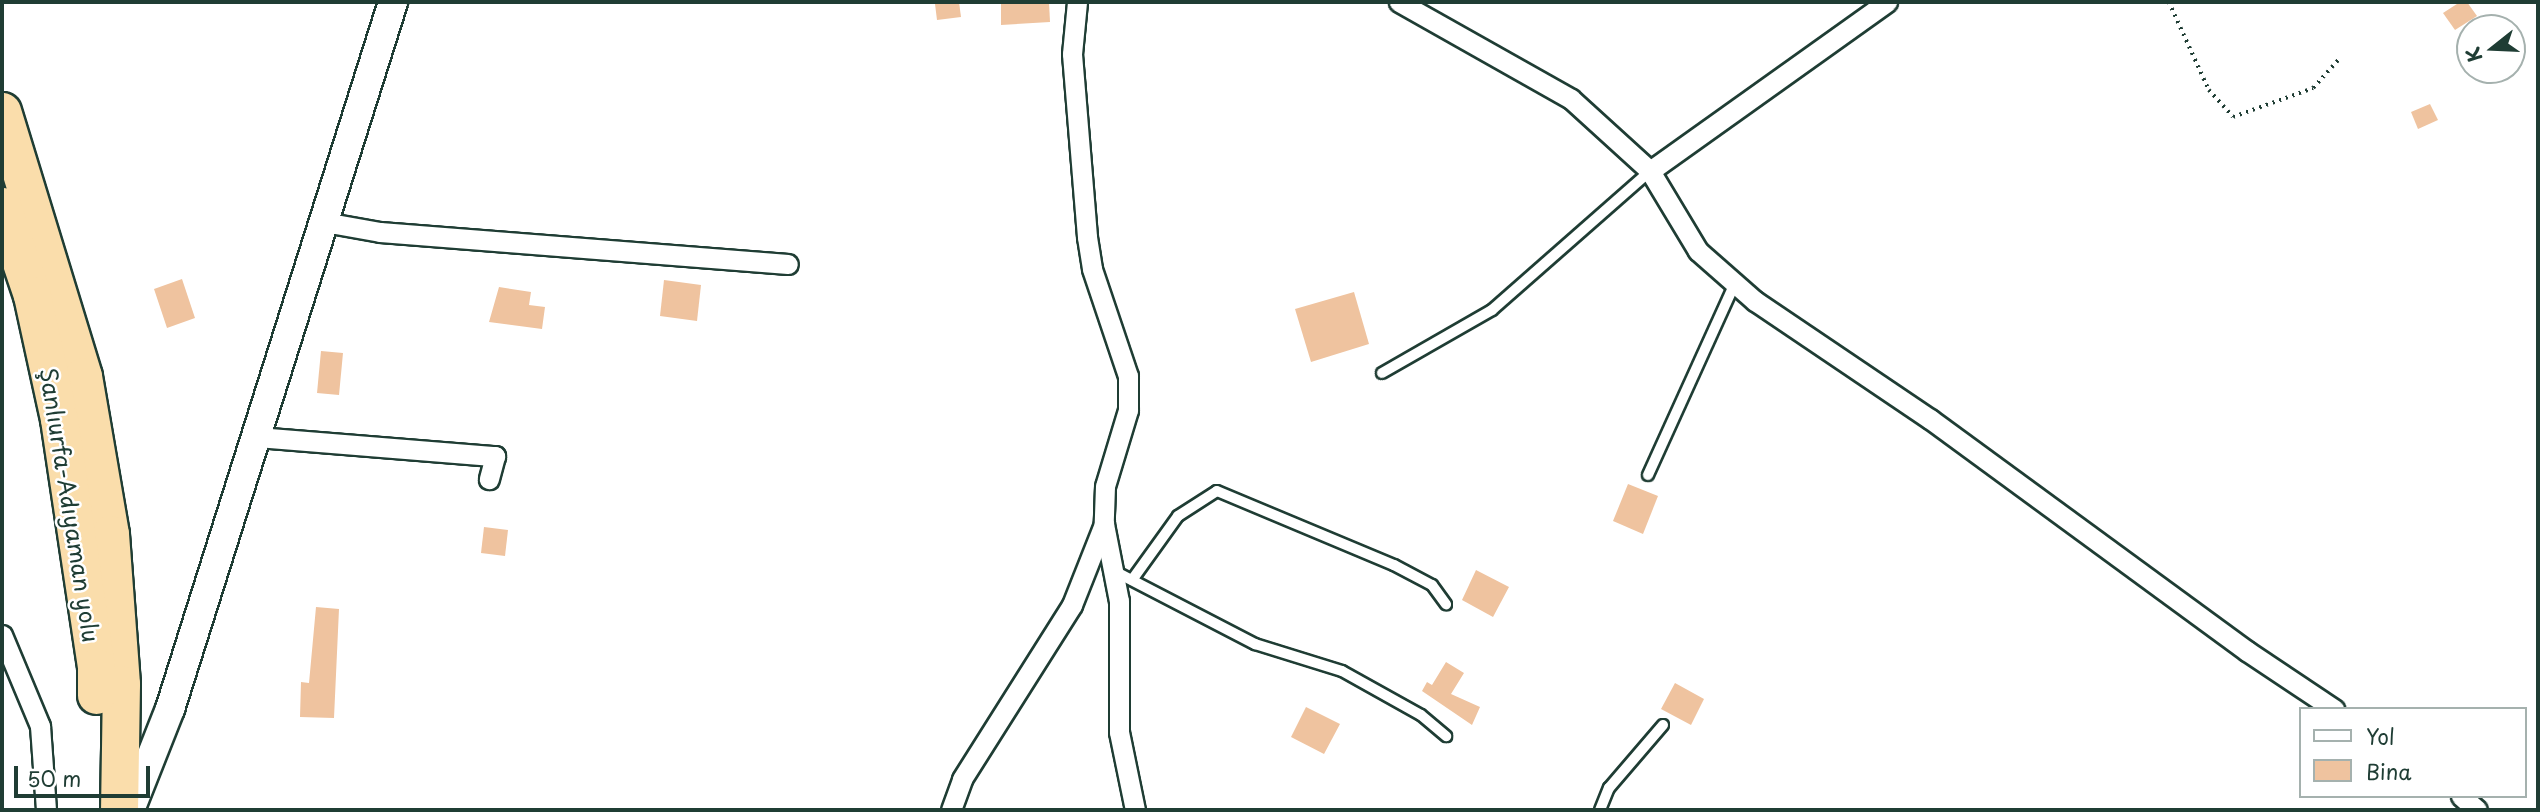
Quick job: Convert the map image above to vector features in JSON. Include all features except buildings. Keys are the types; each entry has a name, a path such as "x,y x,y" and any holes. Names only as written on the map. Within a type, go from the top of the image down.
{"highway":[{"name":"Şanlıurfa-Adıyaman yolu","path":"2,111 83,376 110,534 121,684 119,810"},
{"name":"Şanlıurfa-Adıyaman yolu","path":"2,206 32,295 59,419 96,667 96,810"}],"street":[{"path":"130,810 170,709 393,2"},
{"path":"951,810 982,746 1072,605 1104,524 1105,486 1128,410 1128,376 1092,270 1087,237 1072,54 1077,2"},
{"path":"1399,2 1572,99 1650,171 1698,251 1735,283 2065,515 2247,651 2331,707"},
{"path":"1650,171 1886,2"},
{"path":"324,222 380,232 788,264"},
{"path":"257,436 495,456 489,479"},
{"path":"1104,524 1124,576 1119,732 1135,810"},
{"path":"2,635 40,726 46,810"},
{"path":"2462,798 2477,810"}],"lane":[{"path":"1382,373 1492,310 1650,171"},
{"path":"1648,475 1735,283"},
{"path":"1124,576 1149,562 1178,516 1217,491 1394,565 1432,585 1446,604"},
{"path":"1124,576 1255,644 1342,671 1421,715 1446,736"},
{"path":"1600,810 1609,788 1663,725"}],"path":[{"path":"2169,2 2209,90 2233,117 2313,89 2340,59"}]}
